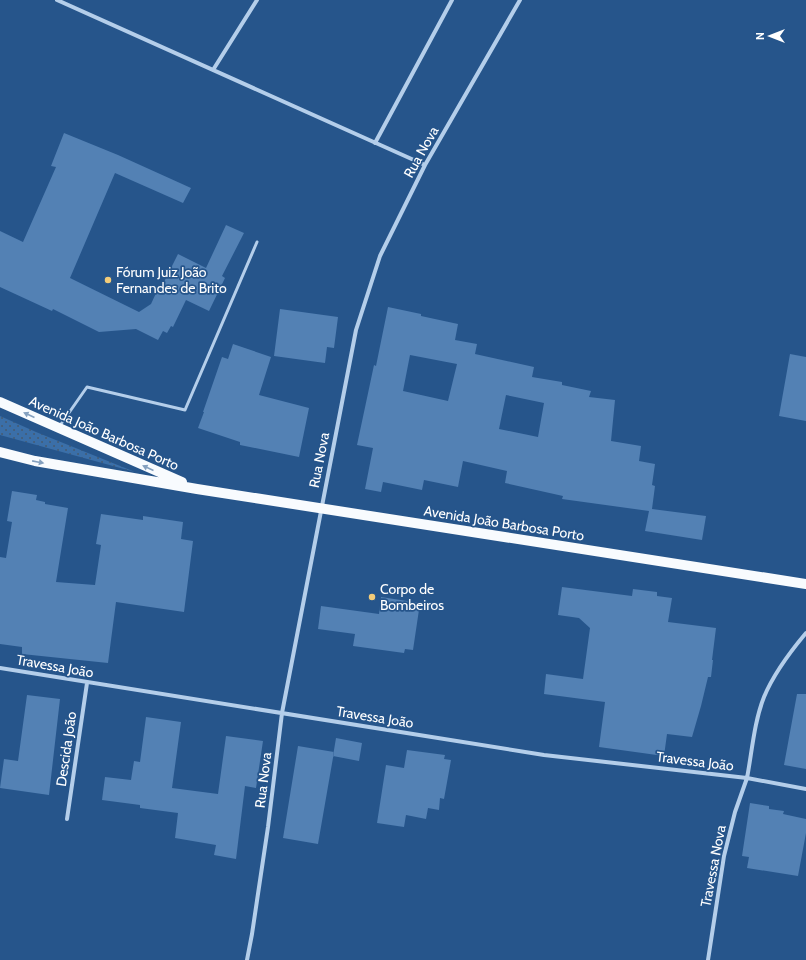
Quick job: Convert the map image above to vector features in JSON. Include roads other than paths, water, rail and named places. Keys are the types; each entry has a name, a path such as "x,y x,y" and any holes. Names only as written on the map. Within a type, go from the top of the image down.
{"main road":[{"name":"Avenida João Barbosa Porto","path":"0,402 197,489"},
{"name":"Avenida João Barbosa Porto","path":"0,452 35,461 197,489 806,584"}],"street":[{"path":"58,0 425,165"},
{"path":"213,70 257,0"},
{"path":"375,143 452,0"},
{"name":"Rua Nova","path":"247,960 268,827 282,714 356,330 380,256 425,165 520,0"},
{"name":"Travessa Nova","path":"708,960 724,856 735,812 747,778 756,726 764,697 780,667 806,633"},
{"name":"Travessa João","path":"0,668 544,755 747,778 806,789"},
{"name":"Descida João","path":"67,819 87,683"}],"lane":[{"path":"58,428 87,387 185,410 257,242"}],"place":[{"name":"Fórum Juiz João Fernandes de Brito","path":"108,280"},
{"name":"Corpo de Bombeiros","path":"372,597"}]}
